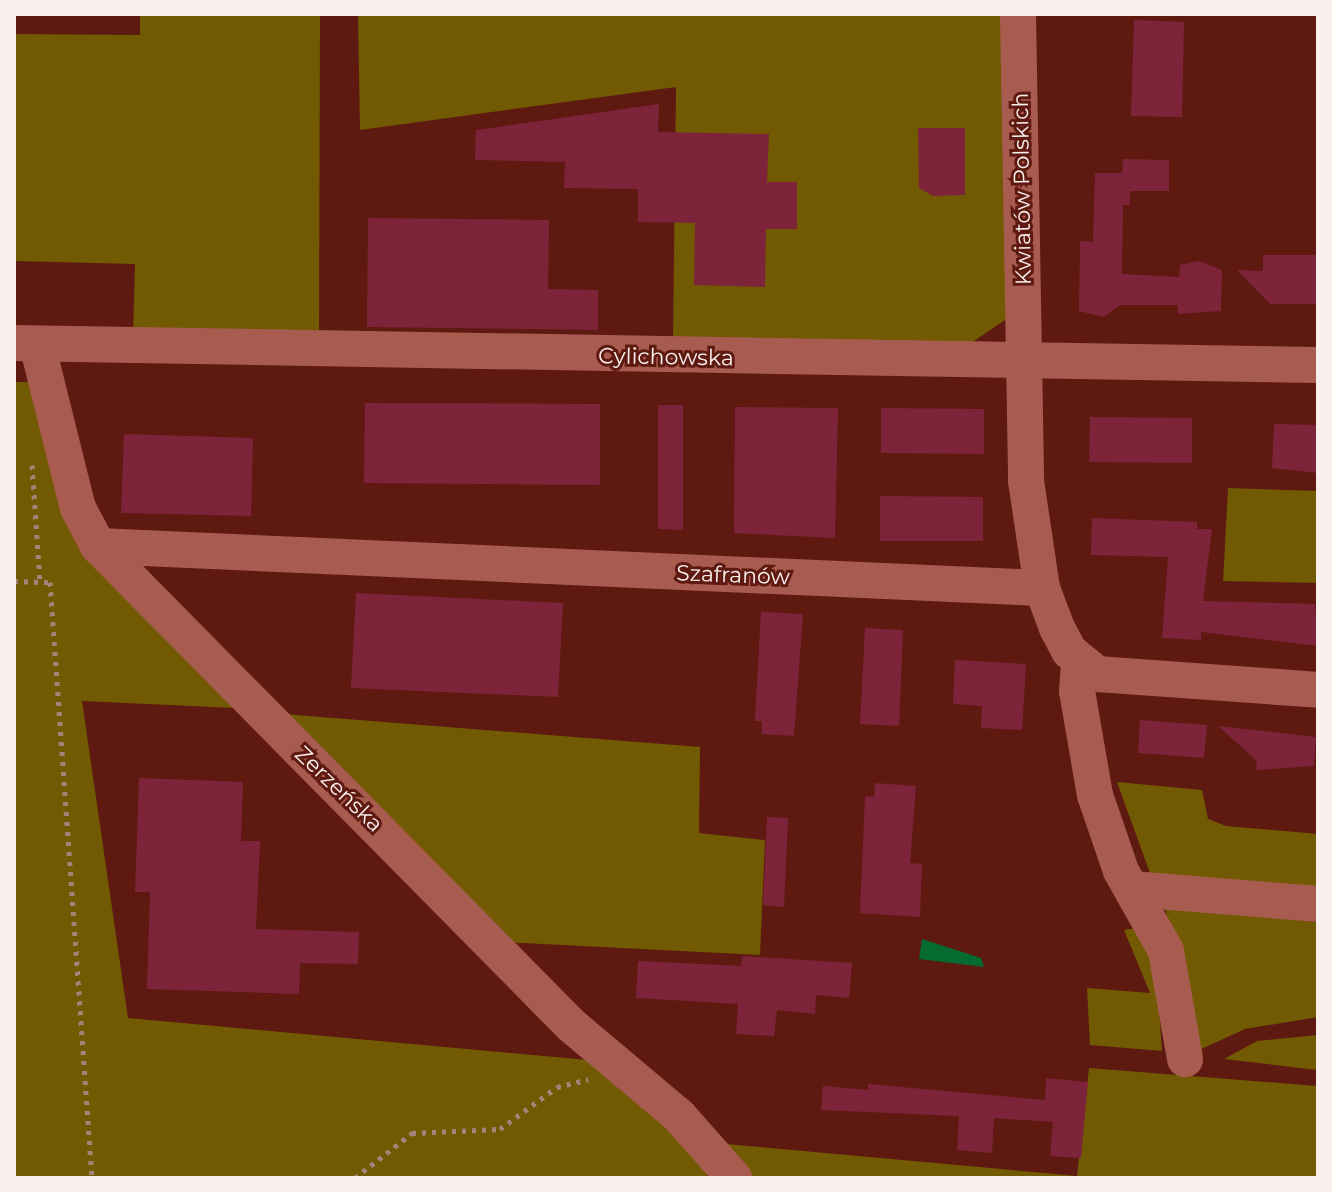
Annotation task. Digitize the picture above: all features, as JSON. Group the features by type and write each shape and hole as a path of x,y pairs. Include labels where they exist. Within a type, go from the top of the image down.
{"street":[{"name":"Kwiatów Polskich","path":"1018,14 1026,481 1042,588"},
{"name":"Cylichowska","path":"26,343 1026,365 1318,365"},
{"name":"Zerzeńska","path":"26,343 78,508 98,546 571,1025 624,1070 734,1178"},
{"name":"Szafranów","path":"98,546 1042,588"},
{"path":"1042,588 1079,663 1077,691 1095,795 1132,889 1166,951 1185,1059"},
{"path":"1079,663 1097,674 1318,690"},
{"path":"1132,889 1318,904"}],"path":[{"path":"31,459 40,581"},
{"path":"14,581 50,582 92,1178"},
{"path":"355,1178 412,1133 500,1129 557,1087 624,1070"}],"shaded area":[{"path":"140,14 320,14 319,336 133,337 135,264 14,261 14,34 140,35"},
{"path":"358,14 1006,14 1008,318 968,345 673,340 676,87 360,130"},
{"path":"14,382 35,382 63,484 235,708 82,701 128,1018 588,1060 689,1146 709,1178 14,1178"},
{"path":"1228,488 1318,491 1318,583 1223,581"},
{"path":"271,713 700,747 699,833 765,840 760,955 503,942"},
{"path":"1117,782 1202,790 1208,819 1226,826 1318,834 1318,887 1150,873"},
{"path":"1165,908 1318,922 1318,1017 1245,1029 1197,1051"},
{"path":"1142,927 1155,949 1162,1051 1090,1045 1087,988 1150,993 1124,930"},
{"path":"922,939 981,958 984,967 919,959"},
{"path":"1318,1035 1318,1070 1224,1059 1257,1041"},
{"path":"1089,1068 1318,1086 1318,1178 750,1178 727,1144 1077,1176"}],"building":[{"path":"1134,20 1184,22 1182,117 1131,116"},
{"path":"659,104 658,132 769,134 767,182 797,182 797,229 766,229 765,287 694,285 695,223 638,222 638,189 564,188 565,162 475,160 476,130"},
{"path":"918,128 965,128 965,195 933,196 919,188"},
{"path":"1123,159 1169,160 1169,191 1130,191 1130,205 1123,205 1122,274 1179,277 1180,265 1199,261 1222,270 1221,311 1178,314 1178,305 1121,305 1103,317 1079,311 1080,241 1093,242 1095,173 1122,173"},
{"path":"368,218 549,220 548,289 598,290 598,330 367,327"},
{"path":"1263,255 1318,255 1318,304 1270,304 1237,270 1263,271"},
{"path":"365,403 600,404 600,485 364,483"},
{"path":"658,405 683,405 683,530 658,529"},
{"path":"735,407 838,408 835,538 734,533"},
{"path":"881,408 984,409 984,454 881,453"},
{"path":"1090,417 1192,418 1192,463 1089,462"},
{"path":"1274,424 1318,425 1318,473 1272,468"},
{"path":"124,434 253,438 251,516 121,513"},
{"path":"880,496 983,497 983,541 880,541"},
{"path":"1092,518 1197,522 1197,529 1212,529 1203,601 1315,604 1318,646 1201,632 1201,640 1162,638 1168,557 1091,555"},
{"path":"356,593 563,603 558,697 351,688"},
{"path":"761,612 803,614 794,736 762,734 762,721 755,721"},
{"path":"865,628 903,630 899,726 860,724"},
{"path":"955,660 1026,664 1022,730 981,728 982,706 953,704"},
{"path":"1140,720 1207,725 1204,758 1138,753"},
{"path":"1218,726 1316,737 1314,766 1256,770 1257,761"},
{"path":"139,778 243,782 241,841 260,841 256,929 359,932 358,964 300,963 299,994 147,989 150,892 135,892"},
{"path":"875,783 916,786 910,863 922,864 920,917 860,913 865,796 874,797"},
{"path":"767,817 788,818 784,907 763,905"},
{"path":"742,956 852,963 849,998 816,995 815,1014 777,1010 774,1036 736,1034 738,1004 636,998 638,961 741,966"},
{"path":"1046,1078 1088,1082 1081,1158 1050,1156 1053,1122 994,1118 992,1153 957,1150 959,1116 821,1110 823,1086 868,1090 868,1084 1045,1100"}]}
